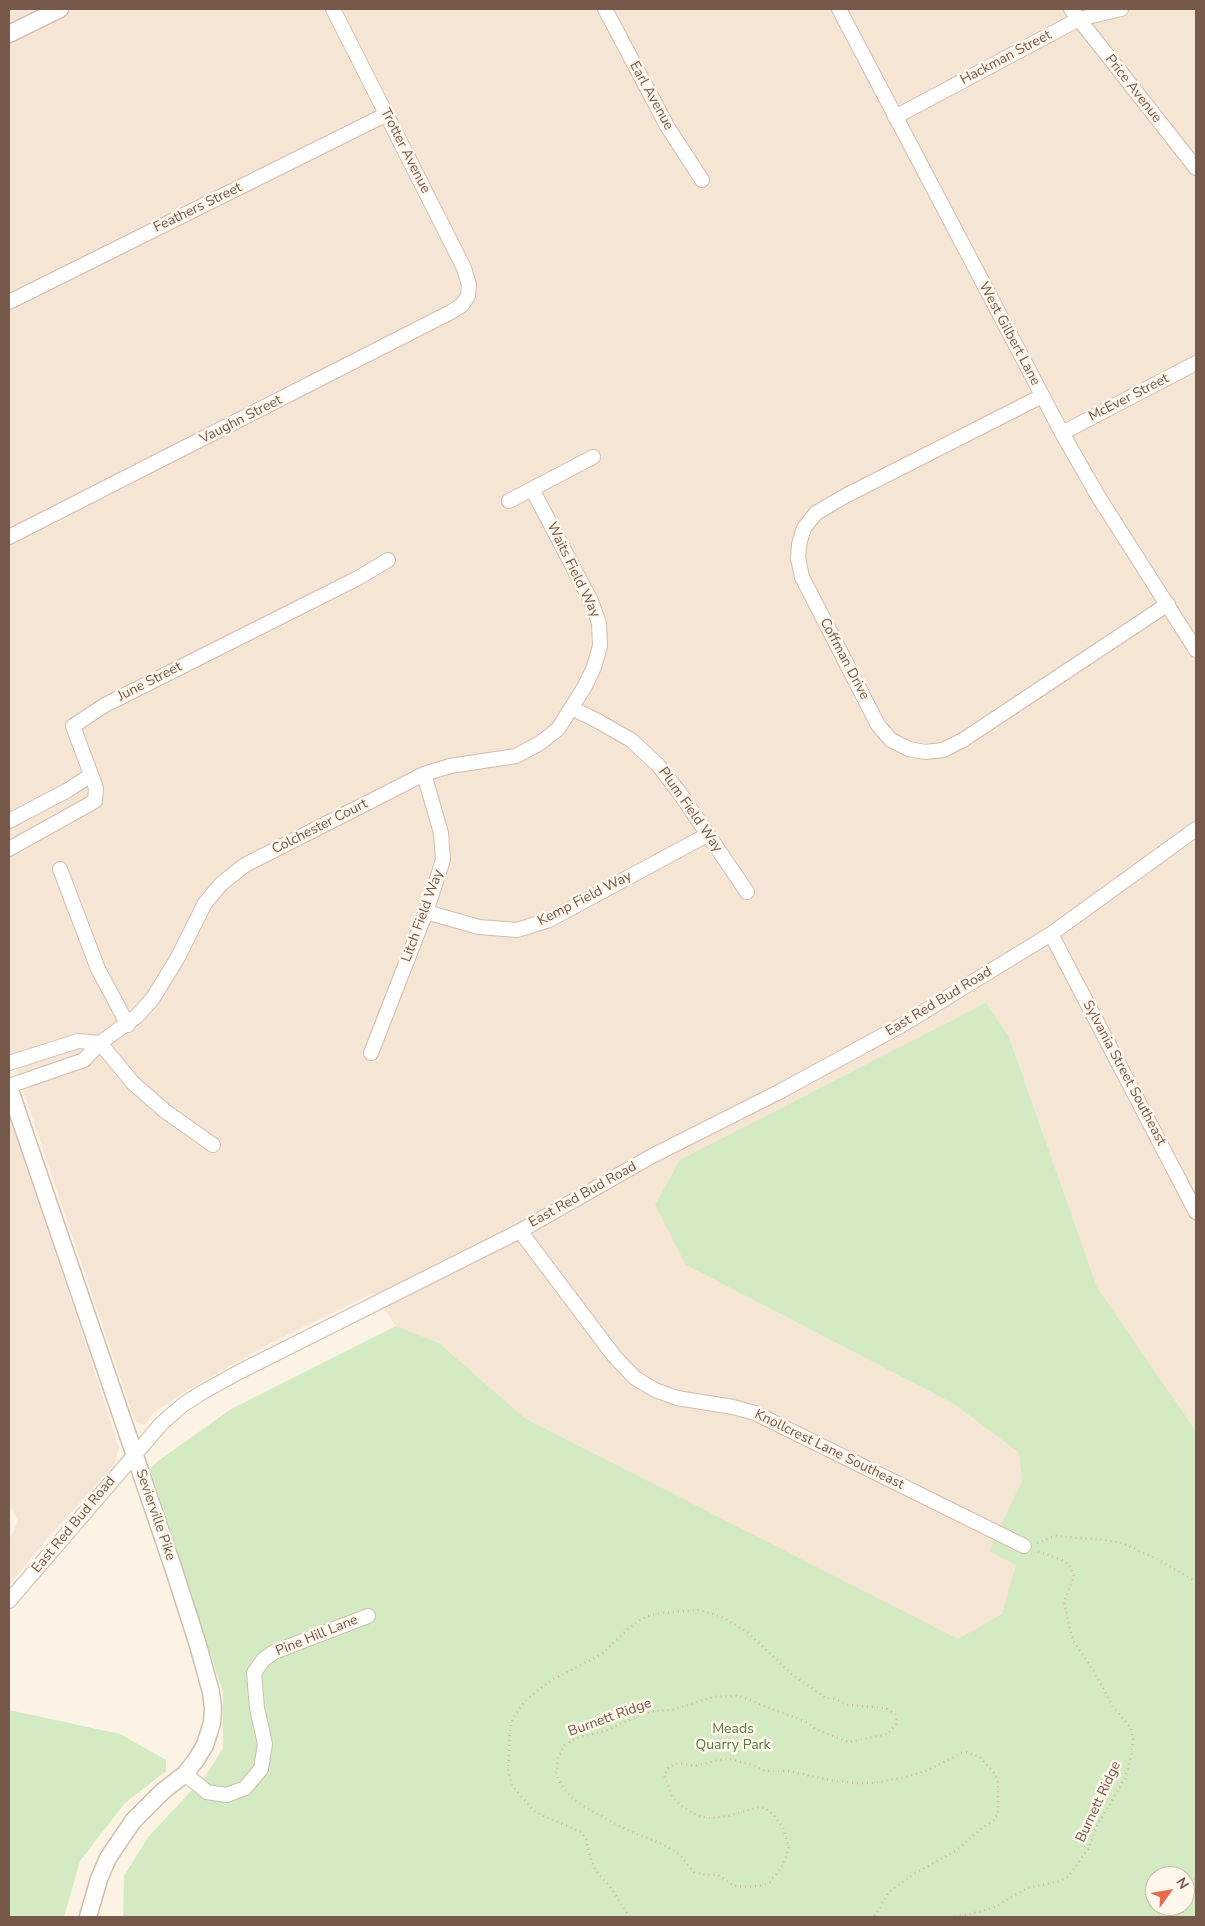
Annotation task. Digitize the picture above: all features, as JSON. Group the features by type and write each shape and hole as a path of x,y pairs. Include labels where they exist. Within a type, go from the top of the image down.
{"street":[{"path":"9,34 60,9"},
{"name":"Trotter Avenue","path":"333,9 464,268 469,285 468,296"},
{"name":"Earl Avenue","path":"605,9 667,126 702,180"},
{"name":"West Gilbert Lane","path":"839,9 1062,432 1098,496 1196,650"},
{"name":"Hackman Street","path":"895,117 1075,14 1121,9"},
{"name":"Price Avenue","path":"1075,14 1196,168"},
{"name":"Feathers Street","path":"9,302 386,114"},
{"name":"Vaughn Street","path":"9,537 450,312 462,305 468,296"},
{"name":"McEver Street","path":"1062,432 1196,363"},
{"name":"Coffman Drive","path":"1042,396 844,496 816,514 804,528 799,544 798,558 802,578 878,725 891,740 909,749 926,752 943,750 963,740 1168,604"},
{"path":"508,501 593,457"},
{"name":"Waits Field Way","path":"532,489 591,601 598,624 600,646 594,667 571,708"},
{"name":"June Street","path":"9,849 95,801 96,788 73,726 105,705 349,582 388,560"},
{"name":"Colchester Court","path":"9,1087 84,1060 100,1043 128,1025 153,998 177,959 205,903 221,884 245,865 424,774 450,766 516,756 540,743 558,729 571,708"},
{"name":"Plum Field Way","path":"571,708 631,740 658,765 679,792 747,892"},
{"name":"Litch Field Way","path":"371,1053 426,912 443,860 441,833 424,774"},
{"path":"9,821 68,790 91,775"},
{"name":"East Red Bud Road","path":"9,1601 133,1455 162,1423 184,1404 239,1372 520,1231 652,1156 779,1092 902,1025 1051,934 1196,829"},
{"name":"Kemp Field Way","path":"426,912 479,927 517,930 549,920 707,834"},
{"path":"60,869 98,969 128,1025"},
{"name":"Sylvania Street Southeast","path":"1051,934 1196,1212"},
{"path":"9,1063 78,1041 100,1043 133,1083 165,1111 213,1145"},
{"name":"Sevierville Pike","path":"9,1087 180,1589 211,1692 213,1708 212,1723 205,1745 196,1760 185,1774 133,1821 122,1836 98,1879 88,1917"},
{"name":"Knollcrest Lane Southeast","path":"520,1231 614,1356 635,1378 655,1390 677,1398 733,1407 755,1413 1024,1546"},
{"name":"Pine Hill Lane","path":"185,1774 207,1792 226,1795 245,1788 261,1769 265,1744 257,1708 254,1673 263,1660 274,1652 368,1616"}],"path":[{"path":"1024,1546 1045,1541 1055,1536 1122,1543 1161,1561 1196,1582"},
{"name":"Burnett Ridge","path":"955,1917 995,1907 1028,1888 1057,1882 1068,1877 1088,1850 1098,1826 1125,1778 1131,1757 1133,1738 1130,1728 1113,1707 1074,1640 1069,1625 1064,1601 1074,1577 1072,1569 1062,1560 1024,1546"},
{"name":"Burnett Ridge","path":"630,1917 612,1889 596,1871 586,1839 581,1832 535,1812 515,1789 508,1771 510,1728 513,1718 524,1702 537,1691 552,1680 602,1654 638,1621 661,1613 699,1610 726,1619 747,1632 793,1675 826,1698 848,1704 886,1708 896,1715 896,1724 888,1734 849,1742 819,1731 806,1722 739,1696 713,1696 672,1710 656,1710 604,1731 576,1738 565,1745 558,1757 556,1774 560,1783 571,1797 586,1808 627,1830 650,1838 673,1850 679,1854 694,1872 718,1875 734,1886 747,1887 764,1885 770,1882 784,1863 789,1847 783,1828 773,1814 765,1808 759,1807 728,1816 711,1818 701,1817 691,1812 680,1805 673,1797 664,1775 669,1767 678,1763 694,1766 730,1759 765,1771 789,1771 829,1780 874,1783 926,1771 960,1753 966,1752 980,1757 994,1773 998,1783 998,1813 993,1821 957,1850 917,1872 899,1887 889,1892 874,1917"},
{"path":"1181,1917 1196,1876"}],"shaded area":[{"path":"9,9 1196,9 1196,1431 1097,1287 1009,1037 686,1265 954,1404 1020,1454 1025,1514 1019,1554 1010,1591 1002,1614 959,1640 526,1419 439,1343 396,1326 373,1293 267,1345 186,1391 155,1412 144,1425 135,1421 9,1049"},
{"path":"9,1117 119,1448 115,1464 50,1535 9,1585 9,1540 18,1521 9,1504"}],"green space":[{"name":"Meads Quarry Park","path":"986,1003 1009,1037 1097,1287 1196,1431 1196,1917 123,1917 124,1876 148,1837 207,1774 223,1748 223,1692 150,1469 158,1461 231,1409 396,1326 439,1343 526,1419 958,1639 1002,1614 1016,1565 989,1551 1022,1481 1019,1453 954,1404 686,1265 655,1205 680,1160"},
{"path":"9,1710 120,1734 166,1760 166,1771 125,1803 80,1861 64,1917 9,1917"}]}
